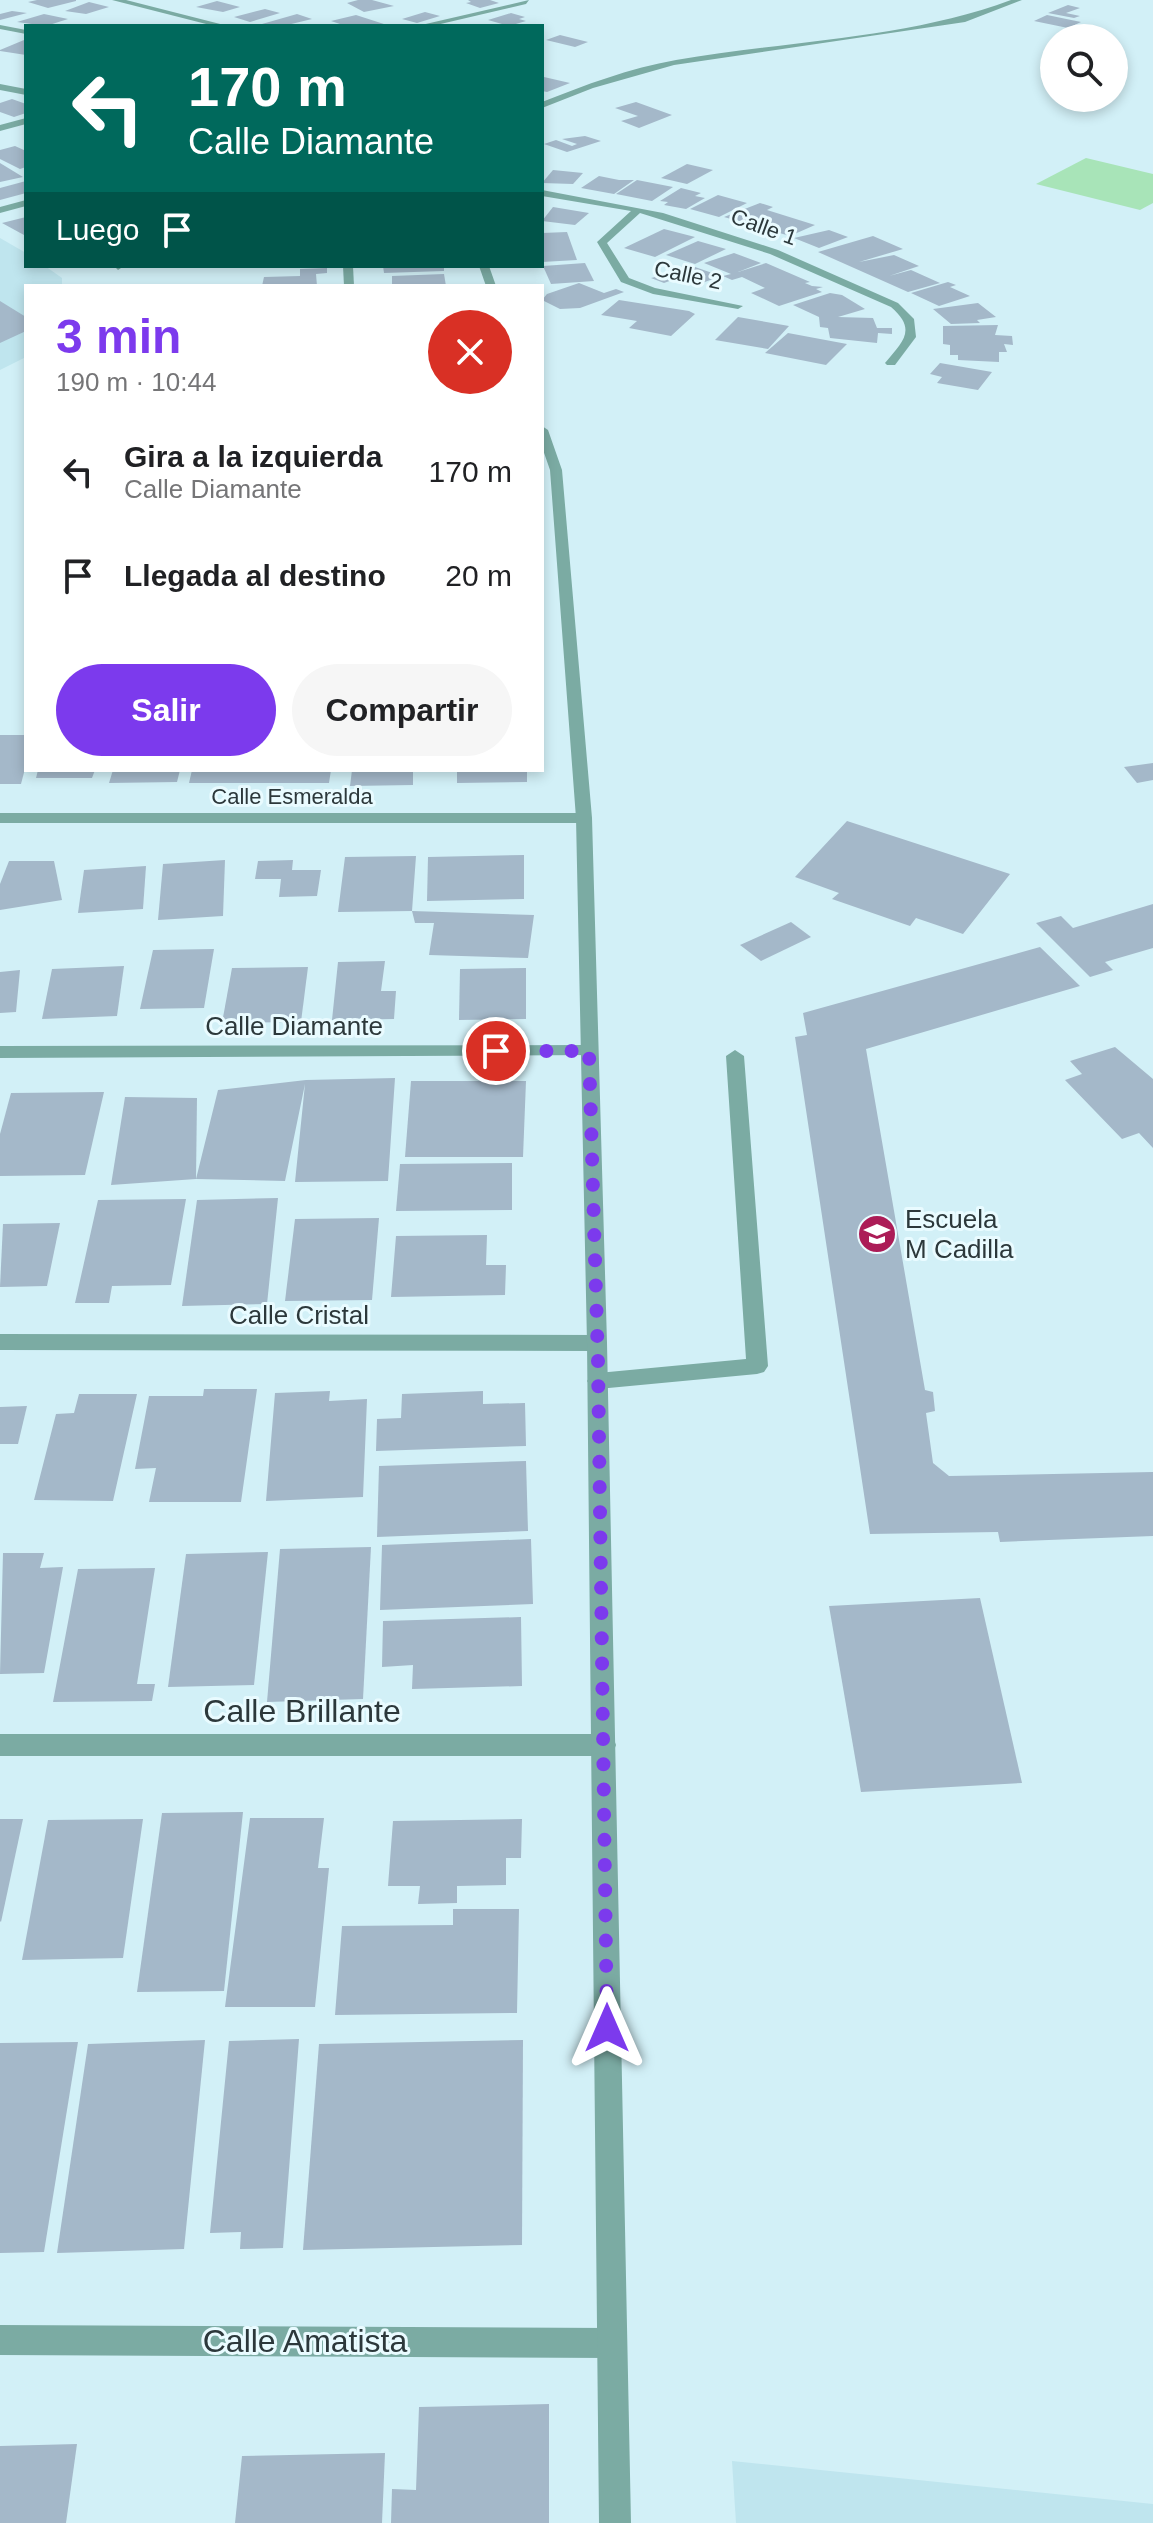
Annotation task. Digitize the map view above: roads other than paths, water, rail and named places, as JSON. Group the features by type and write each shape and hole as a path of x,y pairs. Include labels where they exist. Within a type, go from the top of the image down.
{"street":[{"path":"116,0 216,24"},
{"path":"544,104 590,86 673,63 965,20 1018,0"},
{"path":"431,24 526,2"},
{"path":"152,8 166,4"},
{"path":"445,21 465,24"},
{"path":"0,27 24,32"},
{"path":"0,87 24,92"},
{"path":"0,128 24,122"},
{"name":"Calle 1","path":"544,193 703,226 775,250 892,305 908,317 912,330 907,343 891,363"},
{"path":"0,210 24,204"},
{"name":"Calle 2","path":"637,211 602,242 625,280 653,291 738,306"},
{"path":"544,436 556,470 584,818 598,1381 615,2523"},
{"name":"Calle Esmeralda","path":"0,818 584,818"},
{"name":"Calle Diamante","path":"0,1052 589,1051"},
{"path":"598,1381 757,1366 735,1056"},
{"name":"Calle Cristal","path":"0,1342 597,1343"},
{"name":"Calle Brillante","path":"0,1745 604,1745"},
{"name":"Calle Amatista","path":"0,2340 610,2343"}],"place":[{"name":"Escuela M Cadilla","path":"877,1234"}]}
